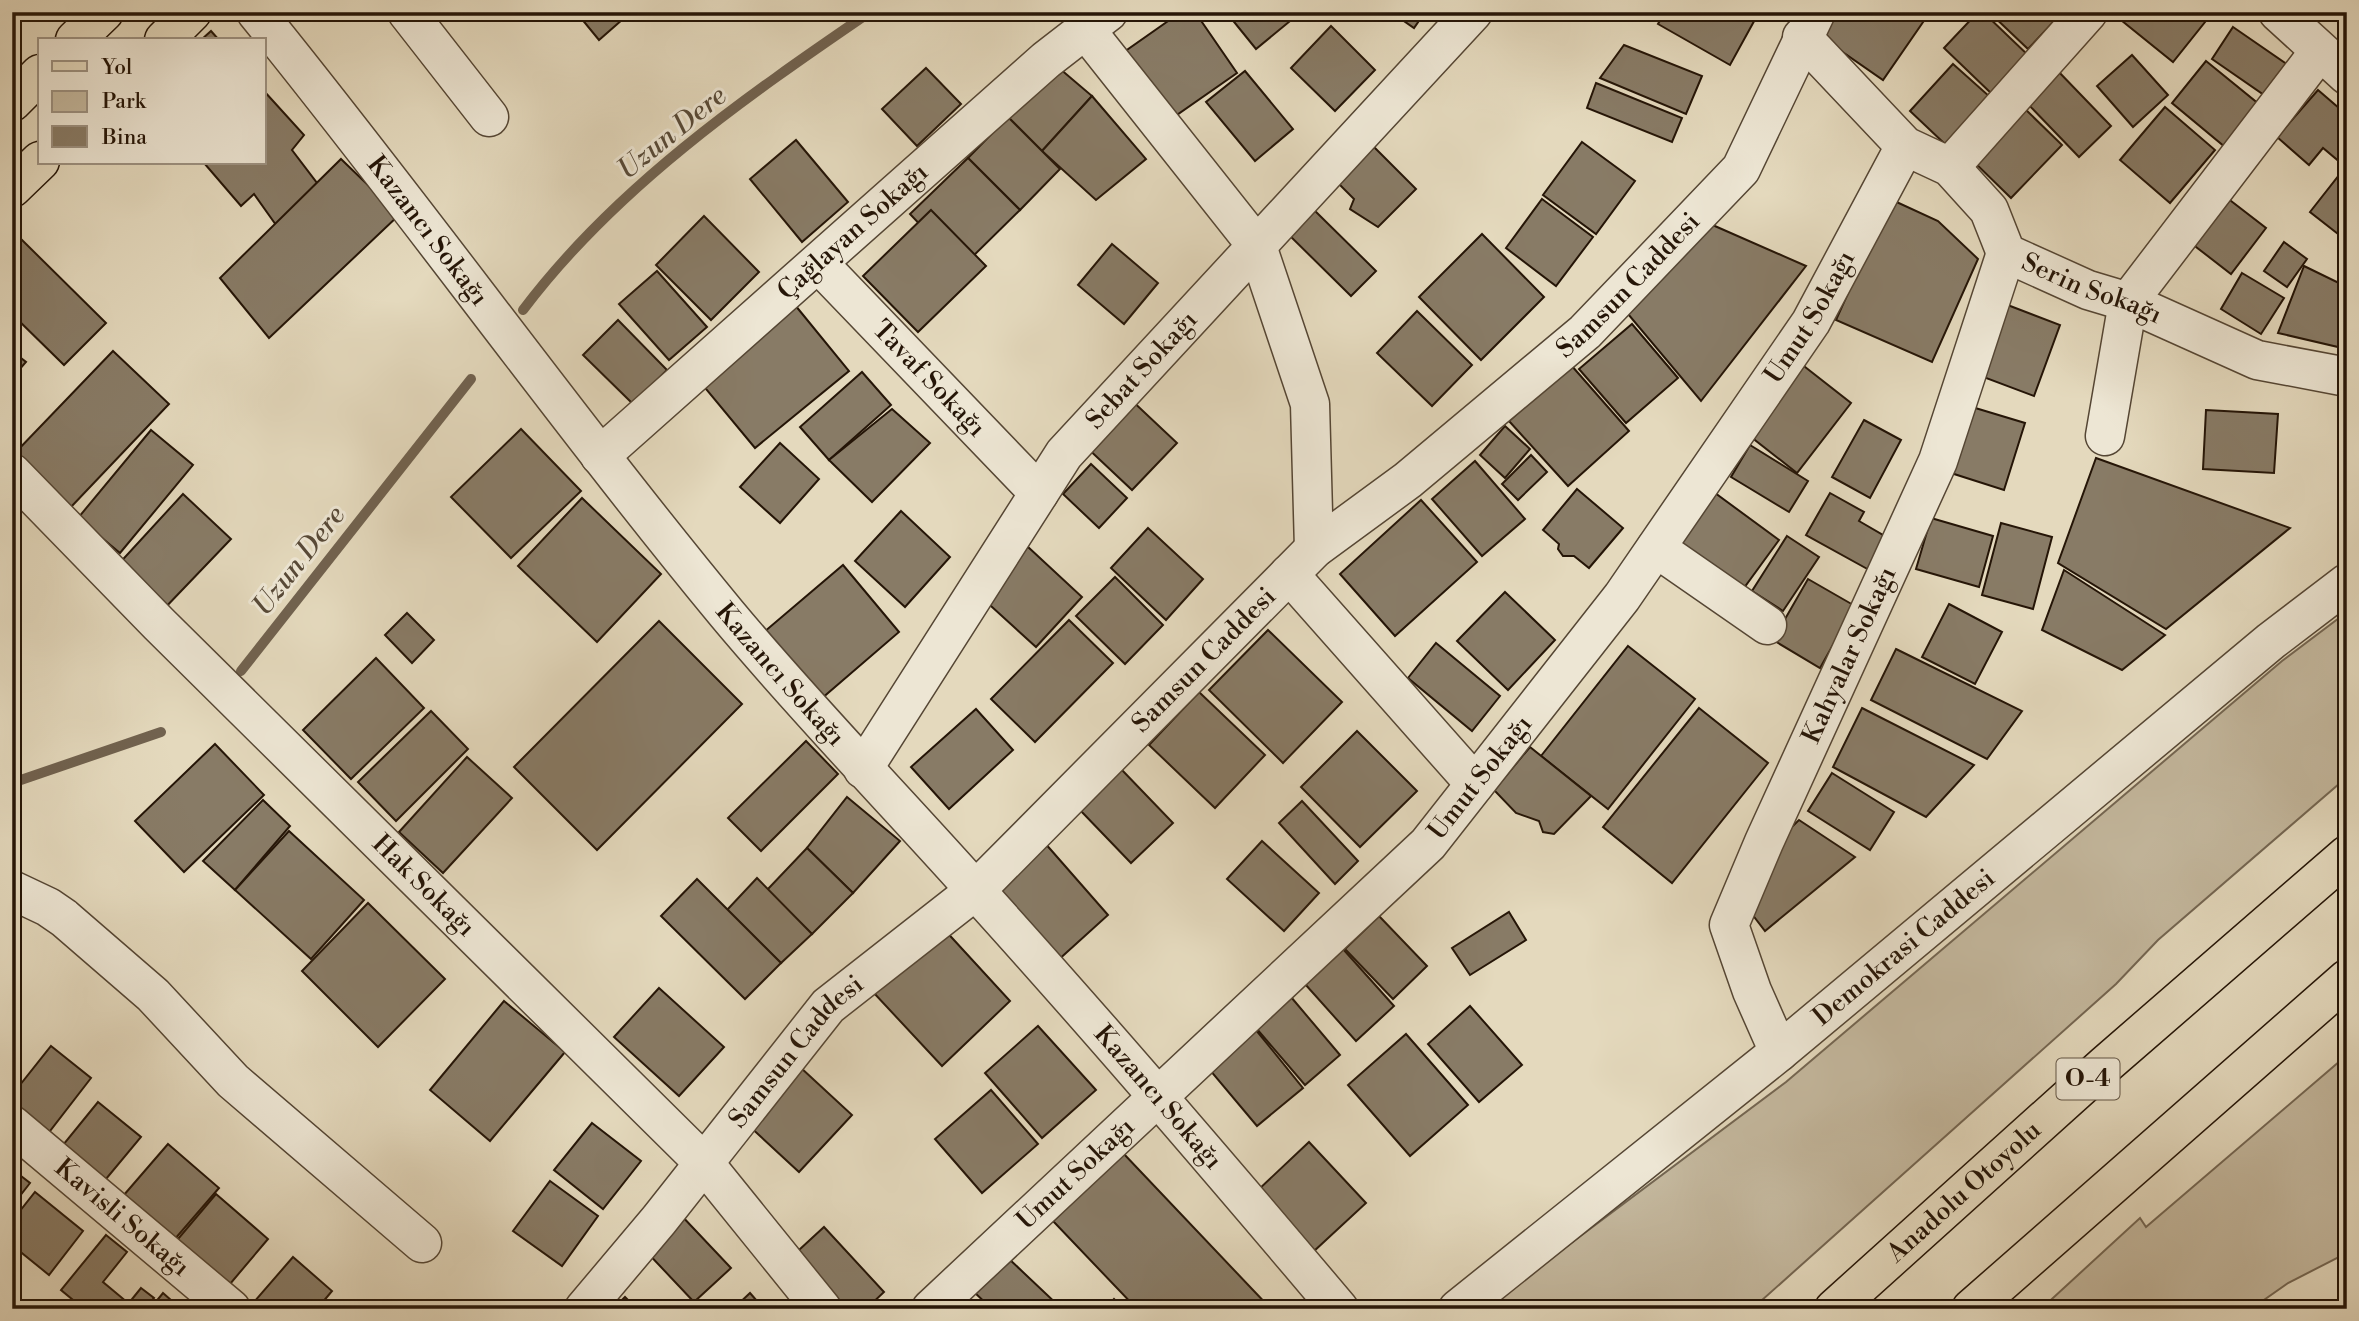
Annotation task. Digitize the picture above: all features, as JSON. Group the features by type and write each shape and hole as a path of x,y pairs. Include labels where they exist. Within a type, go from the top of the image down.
{"main road":[{"path":"77,38 104,12"},
{"path":"166,38 192,12"},
{"path":"12,102 38,76"},
{"path":"12,188 38,163"},
{"name":"Anadolu Otoyolu","path":"1834,1309 2095,1074 2347,855"},
{"path":"1971,1309 2347,979"}],"street":[{"name":"Kazancı Sokağı","path":"256,12 372,155 600,456 728,616 1157,1093 1339,1309"},
{"path":"407,12 489,117"},
{"name":"Sebat Sokağı","path":"863,769 1064,454 1473,12"},
{"path":"1950,167 2088,12"},
{"path":"2105,436 2128,302 2333,64 2278,12"},
{"name":"Çağlayan Sokağı","path":"600,456 1046,60 1096,21"},
{"path":"1096,21 1257,246 1310,404 1302,562 1475,784"},
{"name":"Serin Sokağı","path":"1809,25 1905,146 1950,167 1989,210 2006,253 2088,290 2128,302 2257,360 2347,377"},
{"name":"Samsun Caddesi","path":"584,1309 828,1006 976,890 1302,562 1408,480 1585,332 1741,169 1809,25"},
{"name":"Umut Sokağı","path":"931,1309 1157,1093 1428,844 1622,597 1811,322 1905,146"},
{"name":"Kahyalar Sokağı","path":"1779,1052 1752,991 1729,925 1764,842 1938,461 2006,253"},
{"name":"Tavaf Sokağı","path":"818,264 1039,493"},
{"name":"Hak Sokağı","path":"12,473 159,625 704,1163 822,1309"},
{"path":"1656,548 1767,625"},
{"name":"Demokrasi Caddesi","path":"1458,1309 1779,1052 2271,641 2347,583"},
{"path":"12,890 64,918 153,995 233,1081 422,1243"},
{"name":"Kavisli Sokağı","path":"12,1125 231,1309"}],"green space":[{"path":"2347,612 2347,777 2158,940 2116,984 1752,1309 1483,1309 1786,1082 2282,661"},
{"path":"2347,1055 2347,1253 2288,1283 2251,1309 2041,1309 2140,1218 2146,1227"}],"building":[{"path":"576,12 631,12 599,40"},
{"path":"1181,12 1195,12 1237,73 1171,119 1124,52"},
{"path":"1226,12 1301,12 1256,49"},
{"path":"1391,12 1425,12 1414,28"},
{"path":"1665,12 1758,14 1730,65 1658,24"},
{"path":"1838,12 1930,12 1883,80 1821,37"},
{"path":"1978,12 1983,12 2030,57 1994,96 1944,48"},
{"path":"1989,12 2063,12 2028,49"},
{"path":"2111,12 2213,12 2173,62"},
{"path":"1331,26 1375,70 1335,111 1291,68"},
{"path":"2233,27 2288,65 2267,97 2212,59"},
{"path":"211,31 217,38 203,38"},
{"path":"1624,45 1702,76 1686,114 1600,78"},
{"path":"2132,55 2168,95 2133,127 2097,86"},
{"path":"2206,61 2260,105 2225,147 2172,103"},
{"path":"1953,64 1990,97 1946,145 1910,111"},
{"path":"926,68 961,104 917,146 882,109"},
{"path":"1059,68 1092,96 1042,151 1008,117"},
{"path":"2056,69 2111,126 2079,157 2024,100"},
{"path":"1245,71 1293,129 1255,161 1206,102"},
{"path":"1596,83 1682,118 1672,142 1587,108"},
{"path":"2318,90 2347,115 2347,156 2341,163 2323,148 2309,165 2277,137"},
{"path":"266,93 304,135 292,150 317,183 276,225 254,194 241,206 205,164 266,164"},
{"path":"1092,96 1146,159 1096,200 1042,151"},
{"path":"2022,106 2062,145 2011,198 1971,159"},
{"path":"2165,107 2215,150 2170,203 2120,160"},
{"path":"1008,117 1060,169 1020,210 968,158"},
{"path":"796,140 848,202 802,242 750,179"},
{"path":"1582,142 1635,181 1596,234 1543,195"},
{"path":"1370,143 1416,189 1378,227 1350,209 1354,199 1334,179"},
{"path":"968,158 1020,210 961,268 910,214"},
{"path":"341,159 399,215 269,338 220,278"},
{"path":"2347,165 2347,241 2310,212"},
{"path":"2222,194 2266,228 2231,274 2187,240"},
{"path":"1542,199 1593,237 1556,286 1506,248"},
{"path":"1890,199 1938,221 1978,259 1932,362 1836,320"},
{"path":"1309,205 1376,271 1351,296 1284,230"},
{"path":"931,210 986,266 918,332 863,276"},
{"path":"704,216 759,272 711,320 656,265"},
{"path":"1708,223 1806,266 1701,401 1628,314"},
{"path":"1482,234 1544,297 1481,360 1419,297"},
{"path":"21,239 106,323 64,365 12,314 12,248"},
{"path":"2284,242 2307,259 2287,287 2264,271"},
{"path":"1112,244 1158,283 1124,324 1078,285"},
{"path":"2304,266 2341,284 2347,302 2347,321 2338,347 2278,333"},
{"path":"657,271 707,327 669,360 619,304"},
{"path":"2242,273 2284,298 2261,334 2221,309"},
{"path":"2005,304 2060,325 2034,396 1978,375"},
{"path":"795,305 849,371 755,448 701,383"},
{"path":"1417,311 1472,365 1432,406 1377,353"},
{"path":"618,320 667,370 633,404 583,355"},
{"path":"1632,324 1678,378 1626,423 1579,369"},
{"path":"12,351 26,362 12,378"},
{"path":"113,351 169,404 70,508 14,454"},
{"path":"1800,363 1851,403 1797,473 1746,433"},
{"path":"1571,365 1629,431 1568,486 1509,421"},
{"path":"862,372 891,405 829,460 800,427"},
{"path":"1127,396 1177,443 1132,490 1082,443"},
{"path":"1972,407 2025,423 2004,490 1951,473"},
{"path":"892,409 930,443 872,502 829,460"},
{"path":"2206,410 2278,414 2274,473 2203,469"},
{"path":"1864,420 1901,440 1870,498 1832,477"},
{"path":"1505,426 1530,449 1505,478 1480,455"},
{"path":"521,429 581,491 511,558 451,497"},
{"path":"151,430 193,465 120,553 78,518"},
{"path":"780,443 819,479 780,523 740,487"},
{"path":"1750,445 1808,481 1789,512 1731,477"},
{"path":"1531,455 1547,472 1518,500 1502,484"},
{"path":"2096,458 2290,528 2166,629 2058,563"},
{"path":"1475,461 1525,519 1482,556 1432,499"},
{"path":"1091,464 1127,498 1099,528 1063,494"},
{"path":"1577,489 1623,528 1589,568 1574,556 1563,556 1558,549 1559,544 1543,530"},
{"path":"1711,490 1779,540 1741,592 1673,542"},
{"path":"1830,493 1864,512 1859,521 1888,538 1871,571 1806,535"},
{"path":"183,494 231,539 161,612 115,568"},
{"path":"582,498 661,574 597,642 518,566"},
{"path":"1421,500 1477,562 1395,636 1340,574"},
{"path":"901,511 950,557 905,607 855,561"},
{"path":"1931,518 1993,536 1979,587 1916,569"},
{"path":"2001,523 2052,537 2033,609 1982,595"},
{"path":"1148,528 1203,579 1166,620 1111,568"},
{"path":"1787,536 1819,557 1783,611 1752,591"},
{"path":"1027,546 1082,597 1036,647 981,597"},
{"path":"843,565 899,632 821,699 764,632"},
{"path":"2064,570 2165,635 2122,670 2042,630"},
{"path":"1115,577 1163,625 1125,664 1076,616"},
{"path":"1808,579 1855,606 1820,668 1773,640"},
{"path":"1505,592 1555,640 1508,690 1457,641"},
{"path":"1949,604 2002,632 1975,684 1922,657"},
{"path":"407,613 434,640 412,663 385,635"},
{"path":"1069,620 1113,663 1035,742 991,699"},
{"path":"659,621 742,704 597,850 514,767"},
{"path":"1268,630 1342,702 1283,763 1209,690"},
{"path":"1436,643 1500,696 1472,731 1408,678"},
{"path":"1628,646 1695,699 1608,809 1541,756"},
{"path":"1896,649 2022,711 1987,759 1871,700"},
{"path":"376,658 424,708 351,779 303,730"},
{"path":"1199,692 1265,755 1215,808 1149,745"},
{"path":"1699,708 1768,763 1672,883 1603,827"},
{"path":"1862,708 1974,765 1926,817 1833,767"},
{"path":"976,709 1013,750 949,809 911,767"},
{"path":"431,711 468,749 396,821 358,782"},
{"path":"1357,731 1417,791 1360,847 1301,787"},
{"path":"806,741 838,774 761,851 728,818"},
{"path":"215,744 264,795 184,872 135,821"},
{"path":"1530,747 1591,796 1554,834 1543,832 1539,821 1516,813 1494,790"},
{"path":"467,757 512,798 443,873 399,832"},
{"path":"1121,769 1173,823 1131,863 1079,809"},
{"path":"1832,773 1894,812 1870,850 1808,811"},
{"path":"847,797 900,841 853,893 807,848"},
{"path":"263,800 290,826 235,890 203,861"},
{"path":"1302,801 1358,861 1335,884 1279,823"},
{"path":"1799,820 1855,857 1765,931 1742,901 1771,847"},
{"path":"289,831 364,900 311,959 235,890"},
{"path":"1262,841 1319,893 1284,931 1227,879"},
{"path":"1044,842 1108,915 1056,962 991,889"},
{"path":"807,848 853,893 812,934 767,890"},
{"path":"757,878 812,934 781,963 727,910"},
{"path":"697,879 781,963 745,999 661,916"},
{"path":"368,903 445,979 378,1047 302,971"},
{"path":"1509,912 1526,940 1470,975 1452,948"},
{"path":"1379,916 1427,966 1393,999 1345,949"},
{"path":"942,927 1010,1001 942,1066 873,992"},
{"path":"1343,949 1394,1006 1356,1041 1305,984"},
{"path":"659,988 724,1047 679,1096 614,1037"},
{"path":"1291,997 1340,1055 1305,1085 1256,1028"},
{"path":"504,1001 565,1052 490,1141 430,1090"},
{"path":"1470,1006 1522,1065 1479,1102 1428,1044"},
{"path":"1038,1026 1096,1090 1042,1138 985,1073"},
{"path":"1256,1030 1303,1088 1257,1126 1209,1069"},
{"path":"1406,1034 1468,1105 1410,1156 1348,1085"},
{"path":"51,1046 91,1078 43,1140 12,1116 12,1095"},
{"path":"800,1067 852,1115 799,1172 747,1124"},
{"path":"991,1090 1038,1144 982,1193 935,1139"},
{"path":"98,1102 141,1137 96,1191 54,1156"},
{"path":"592,1123 641,1161 603,1209 554,1170"},
{"path":"1309,1142 1366,1203 1313,1252 1257,1191"},
{"path":"168,1144 219,1188 168,1247 117,1203"},
{"path":"1123,1153 1271,1309 1137,1309 1053,1221"},
{"path":"12,1169 30,1183 12,1206"},
{"path":"550,1181 598,1216 562,1266 513,1231"},
{"path":"35,1192 83,1231 49,1275 12,1245 12,1221"},
{"path":"216,1194 268,1239 219,1297 167,1252"},
{"path":"679,1213 731,1268 694,1302 643,1248"},
{"path":"824,1227 884,1292 866,1309 831,1309 787,1261"},
{"path":"106,1235 127,1252 103,1282 127,1302 121,1309 84,1309 61,1290"},
{"path":"293,1257 332,1291 317,1309 248,1309"},
{"path":"1007,1257 1061,1308 992,1309 974,1292"},
{"path":"141,1288 154,1298 145,1309 124,1309"},
{"path":"163,1293 181,1309 150,1309"},
{"path":"750,1293 764,1309 733,1309"},
{"path":"625,1297 637,1309 613,1309"},
{"path":"1114,1299 1124,1309 1105,1309"}],"waterway":[{"name":"Uzun Dere","path":"523,310 598,224 640,185 729,112 870,12"},
{"name":"Uzun Dere","path":"241,671 471,379"},
{"name":"Uzun Dere","path":"12,783 161,732"}]}
